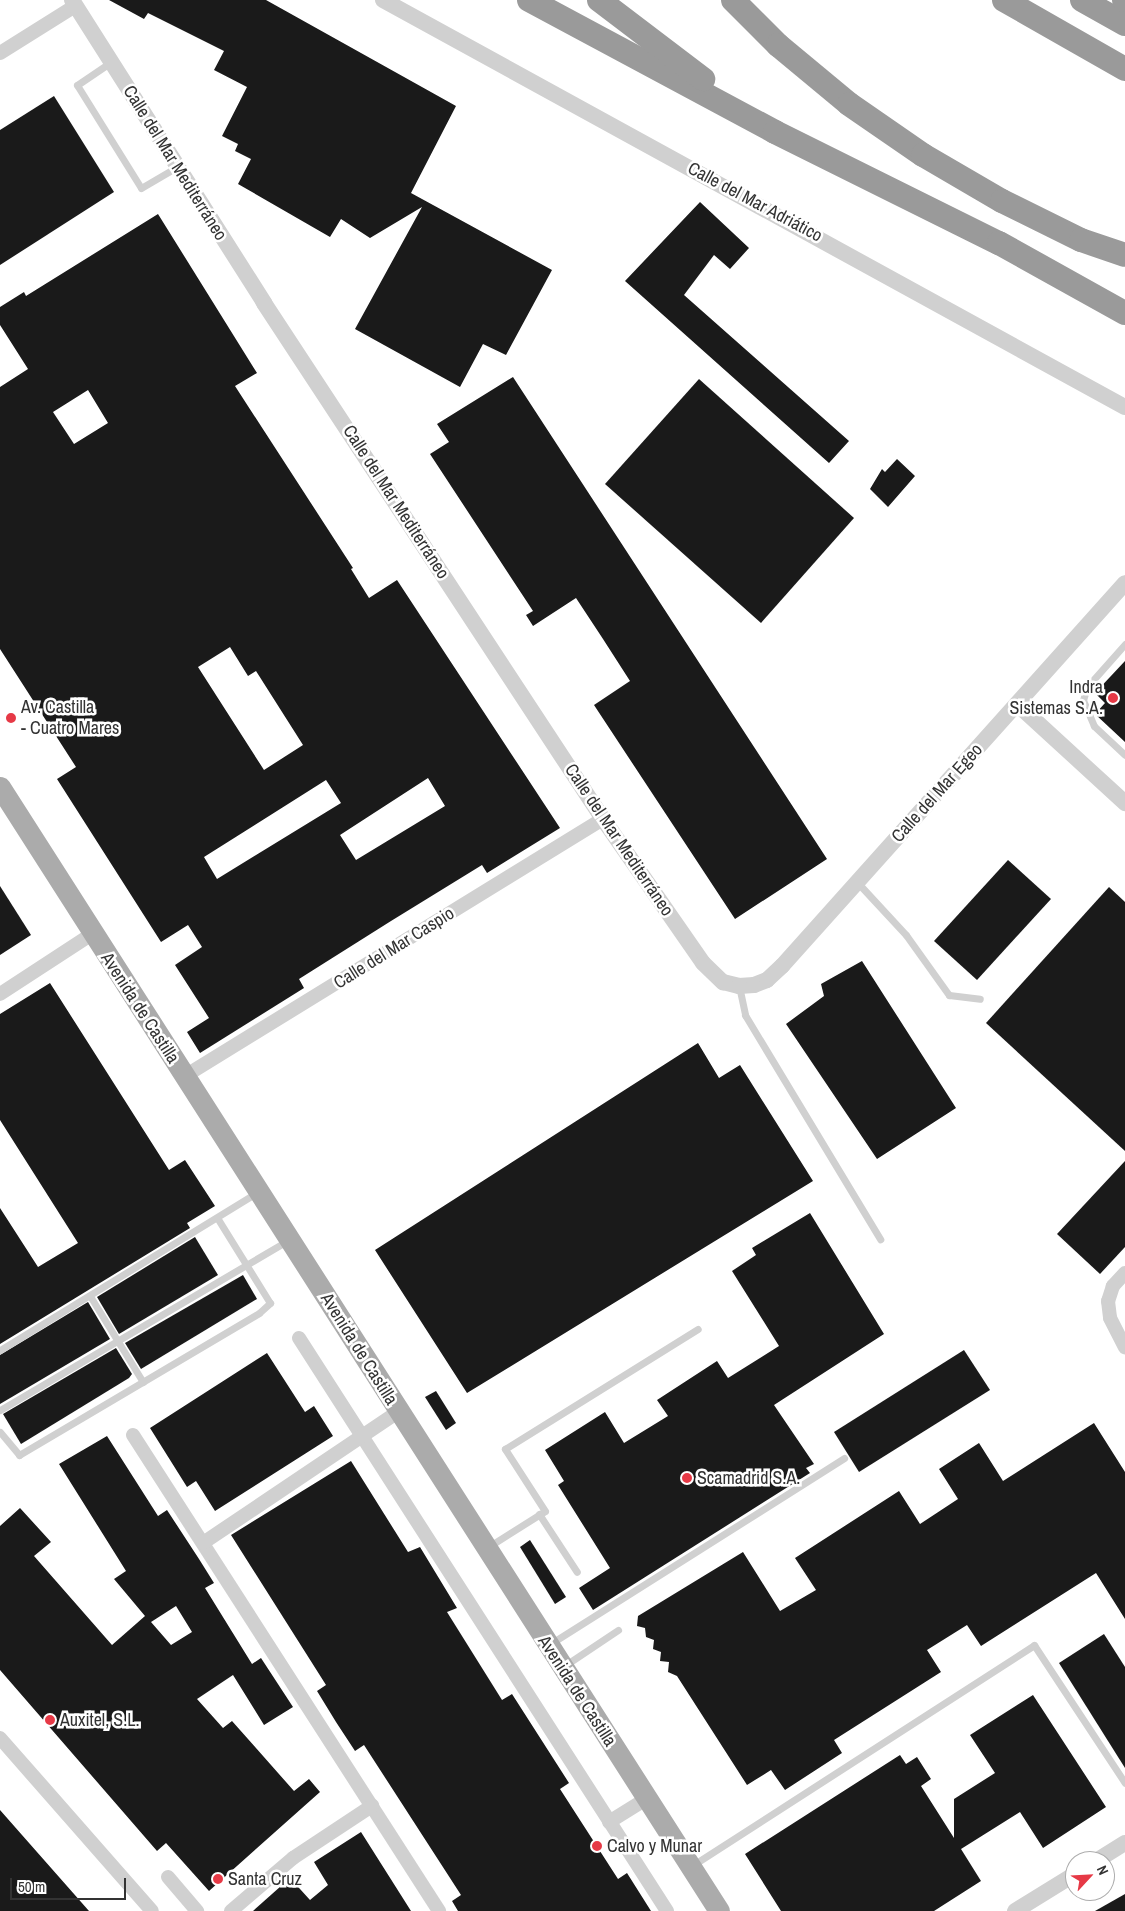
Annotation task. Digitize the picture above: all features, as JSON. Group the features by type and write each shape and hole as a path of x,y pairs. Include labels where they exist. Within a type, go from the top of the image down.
{"highway":[{"path":"529,0 775,132 999,243 1125,313"},
{"path":"599,0 775,132"},
{"path":"733,0 778,45 849,104 923,155 1002,201 1081,240 1125,255"},
{"path":"1004,0 1125,69"},
{"path":"1082,0 1125,24"}],"main road":[{"name":"Avenida de Castilla","path":"0,787 92,934 185,1076 547,1645 719,1911"}],"street":[{"name":"Calle del Mar Adriático","path":"383,0 834,245 1125,407"},
{"path":"0,52 74,3"},
{"name":"Calle del Mar Mediterráneo","path":"74,3 178,167 604,819 703,963 723,982 739,986"},
{"name":"Calle del Mar Egeo","path":"739,986 767,980 1125,583"},
{"path":"1016,704 1125,803"},
{"name":"Calle del Mar Caspio","path":"185,1076 604,819"},
{"path":"0,994 92,934"},
{"path":"1125,1273 1113,1286 1108,1301 1110,1318 1125,1347"},
{"path":"299,1338 667,1911"},
{"path":"203,1543 361,1435 398,1412"},
{"path":"133,1435 439,1911"},
{"path":"0,1738 152,1911"},
{"path":"609,1822 646,1799"},
{"path":"231,1911 293,1858 372,1806"},
{"path":"1112,1851 1125,1843"},
{"path":"168,1876 197,1911"},
{"path":"1014,1911 1065,1880"}],"lane":[{"path":"111,62 77,85 141,188 178,167"},
{"path":"1125,644 1087,687 1082,700 1094,726 1125,755"},
{"path":"857,882 906,935 948,995 980,999"},
{"path":"739,986 745,1015 880,1239"},
{"path":"0,1350 218,1219 258,1192"},
{"path":"0,1432 19,1455 259,1313 270,1302 218,1219"},
{"path":"0,1410 289,1240"},
{"path":"90,1296 143,1382"},
{"path":"485,1548 545,1511 505,1449 698,1329"},
{"path":"547,1645 844,1458"},
{"path":"539,1514 577,1572"},
{"path":"562,1668 618,1630"},
{"path":"691,1867 1034,1645 1125,1783"}],"building":[{"path":"109,0 266,0 456,106 411,193 552,270 506,355 483,344 460,387 355,329 422,207 370,238 341,219 330,237 238,184 251,159 235,151 238,144 222,136 247,87 214,70 224,51 148,13 144,19"},
{"path":"54,96 114,192 0,265 0,130"},
{"path":"700,202 749,248 730,269 714,255 684,295 849,441 829,463 625,281"},
{"path":"158,214 257,373 235,386 353,568 351,569 369,598 397,580 560,828 487,873 482,865 391,921 299,979 304,988 200,1053 187,1032 209,1018 175,965 202,947 188,925 161,942 57,779 76,767 0,649 0,387 28,369 0,325 0,307 24,292 26,296","holes":["88,390 108,423 74,444 53,412","230,647 248,676 256,671 303,745 264,770 198,667","428,778 445,806 356,860 340,835","326,780 341,803 217,879 204,857"]},
{"path":"513,377 827,859 735,919 594,705 630,681 603,639 576,598 533,626 526,615 533,611 430,454 449,442 437,424"},
{"path":"699,379 854,518 761,623 605,484"},
{"path":"897,459 915,476 888,507 870,489 882,469 885,472"},
{"name":"Indra Sistemas S.A.","path":"1125,661 1125,742 1095,714 1105,703 1095,693"},
{"path":"1008,860 1051,899 977,980 934,941"},
{"path":"0,886 31,935 0,955"},
{"path":"1109,887 1125,902 1125,1151 986,1023"},
{"path":"862,961 956,1108 877,1159 786,1024 824,996 821,984"},
{"path":"50,983 169,1170 185,1160 215,1206 187,1223 190,1228 0,1344 0,1208 38,1267 78,1243 0,1120 0,1014"},
{"path":"698,1043 719,1078 740,1065 813,1181 467,1393 375,1250"},
{"path":"1125,1161 1125,1247 1100,1274 1057,1234"},
{"name":"Scamadrid S.A.","path":"810,1213 884,1334 774,1405 814,1464 806,1468 810,1473 593,1610 579,1588 610,1568 558,1485 564,1481 545,1450 605,1412 624,1443 668,1416 657,1400 717,1361 728,1378 779,1346 732,1271 756,1255 752,1248"},
{"path":"195,1237 218,1275 119,1334 97,1297"},
{"path":"243,1275 257,1299 141,1369 125,1343"},
{"path":"88,1302 110,1339 0,1404 0,1355"},
{"path":"116,1348 132,1374 129,1378 21,1444 3,1414"},
{"path":"964,1350 990,1390 859,1472 834,1432"},
{"path":"267,1353 305,1412 314,1406 333,1436 215,1511 196,1481 187,1487 150,1428"},
{"path":"436,1391 456,1423 446,1430 425,1397"},
{"path":"1094,1423 1125,1472 1125,1619 1096,1573 981,1646 967,1625 927,1650 941,1672 834,1740 842,1753 785,1790 771,1770 747,1785 677,1676 668,1672 669,1662 660,1661 661,1652 653,1649 654,1640 646,1637 645,1628 637,1626 638,1616 743,1552 780,1611 816,1590 795,1558 899,1491 920,1524 958,1499 939,1469 979,1443 1003,1481"},
{"path":"107,1436 158,1516 167,1510 199,1559 214,1583 205,1588 252,1664 261,1658 293,1707 264,1725 233,1675 197,1699 223,1728 232,1721 294,1791 309,1779 320,1792 209,1891 166,1843 157,1851 0,1670 0,1526 20,1508 51,1542 34,1556 112,1645 145,1616 114,1579 126,1571 59,1464","holes":["176,1606 192,1632 171,1645 151,1622"]},
{"path":"351,1461 408,1552 420,1547 457,1608 447,1612 502,1700 512,1694 569,1783 560,1789 618,1879 627,1873 651,1911 458,1911 452,1901 461,1895 364,1745 355,1751 336,1722 317,1691 326,1685 231,1535"},
{"path":"530,1540 566,1597 555,1604 520,1547"},
{"path":"1104,1634 1125,1667 1125,1768 1059,1663"},
{"path":"1033,1695 1106,1807 1043,1848 1020,1812 961,1849 981,1881 934,1911 781,1911 745,1854 900,1755 906,1764 917,1757 931,1779 921,1786 954,1838 954,1799 995,1773 970,1735"},
{"path":"0,1810 22,1835 89,1911 0,1911"},
{"path":"361,1832 411,1911 253,1911 290,1878 310,1900 328,1885 314,1862"},
{"path":"1125,1894 1125,1911 1095,1911 1115,1901"}],"place":[{"name":"Indra Sistemas S.A.","path":"1113,698"},
{"name":"Av. Castilla - Cuatro Mares","path":"11,718"},
{"name":"Scamadrid S.A.","path":"687,1478"},
{"name":"Auxitel, S.L.","path":"50,1720"},
{"name":"Calvo y Munar","path":"597,1846"},
{"name":"Santa Cruz","path":"218,1879"}]}
